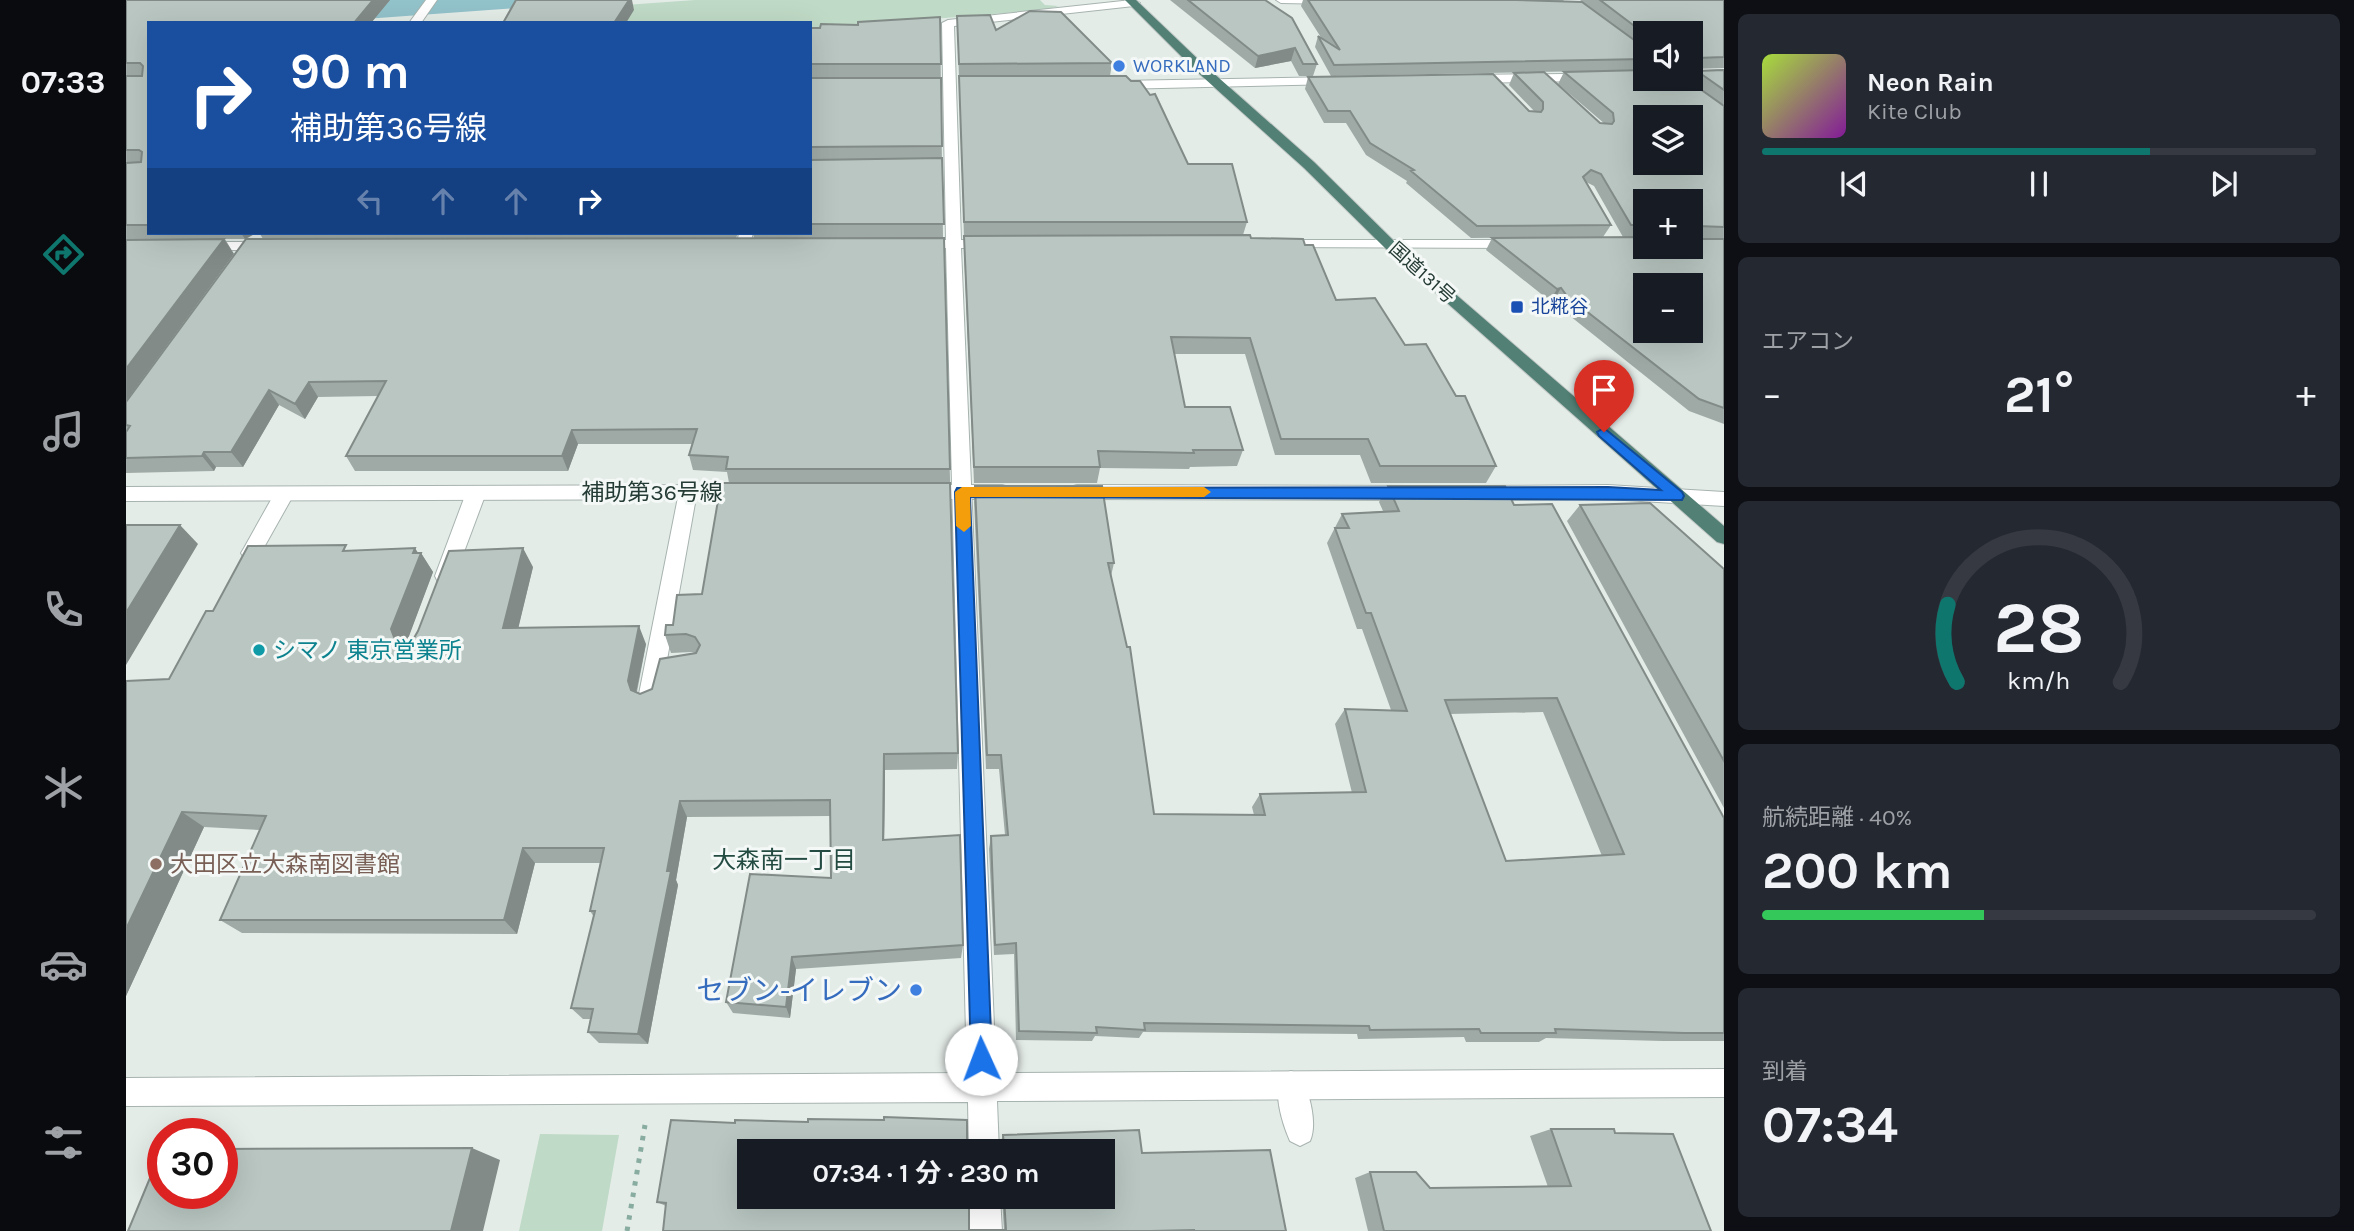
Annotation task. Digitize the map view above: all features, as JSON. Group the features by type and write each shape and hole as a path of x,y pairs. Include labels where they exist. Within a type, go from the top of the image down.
{"highway":[{"name":"国道131号","path":"1132,2 1309,165 1390,244 1724,537"}],"street":[{"path":"417,20 432,0"},
{"path":"934,24 1058,13 1132,2"},
{"path":"1283,4 1349,2"},
{"path":"948,23 949,84 945,167 955,244 984,1139"},
{"path":"1703,79 1724,74"},
{"path":"1109,85 1217,83 1321,75 1340,81"},
{"path":"1451,80 1497,84 1544,79 1633,77"},
{"path":"1544,79 1563,96"},
{"path":"181,247 255,240 278,246"},
{"path":"235,268 255,240"},
{"path":"902,244 1009,244"},
{"path":"1255,244 1539,244"},
{"path":"649,699 688,492"},
{"name":"補助第36号線","path":"126,494 770,492"},
{"path":"908,492 1020,492"},
{"path":"1061,492 1435,493"},
{"path":"437,596 476,493"},
{"path":"1463,493 1724,499"},
{"path":"1539,493 1552,516"},
{"path":"251,553 284,494"},
{"path":"656,666 680,664"},
{"path":"126,1092 1724,1083"},
{"path":"1291,1085 1300,1131"},
{"path":"985,1209 986,1231"}],"path":[{"path":"627,1231 651,1089"}],"green space":[{"path":"695,0 1040,0 1045,5 1059,6 1044,10 812,29 812,21 616,21 625,5"},
{"path":"540,1134 619,1135 602,1231 519,1231"}],"water":[{"path":"126,0 629,0 337,21 147,21"}],"building":[{"path":"126,0 373,0 356,21 147,21 147,225 126,225 126,163 141,162 142,152 126,150 126,76 142,76 143,66 140,63 126,63"},
{"path":"516,0 629,0 615,21 504,21"},
{"path":"1188,0 1265,0 1292,18 1317,64 1303,64 1295,48 1258,56"},
{"path":"1308,0 1582,2 1633,39 1633,59 1334,65 1318,36 1340,50"},
{"path":"1600,0 1724,0 1724,57 1703,58 1703,21 1633,21 1633,25"},
{"path":"1030,11 1061,12 1112,63 959,64 957,16 990,15 996,30"},
{"path":"940,17 941,64 812,64 812,28 820,28 821,24 858,25 858,22"},
{"path":"1633,70 1633,91 1703,91 1724,106 1724,227 1703,226 1703,189 1633,189 1631,225 1601,174 1591,170 1583,177 1611,225 1477,226 1411,171 1414,170 1370,143 1350,111 1328,111 1308,77 1493,74 1529,111 1541,112 1543,102 1514,73 1544,72 1600,123 1612,124 1613,113 1564,72"},
{"path":"1724,70 1724,90 1703,75 1703,71"},
{"path":"959,76 1126,76 1131,81 1140,81 1150,95 1155,94 1188,164 1232,164 1247,222 964,222"},
{"path":"812,78 941,78 942,146 812,147"},
{"path":"942,158 944,224 812,224 812,160"},
{"path":"1250,235 1251,238 1303,239 1305,245 1313,245 1336,300 1375,298 1405,345 1426,344 1456,396 1465,396 1496,466 1380,466 1368,439 1281,439 1250,338 1171,337 1185,407 1230,407 1243,450 1193,450 1194,453 1098,451 1100,467 974,467 964,236"},
{"path":"1633,237 1633,259 1703,259 1703,239 1724,239 1724,408 1699,399 1567,296 1561,288 1557,289 1492,238"},
{"path":"944,238 950,469 726,469 728,457 689,455 697,429 572,430 562,456 346,456 386,381 309,382 295,404 269,390 231,452 204,452 202,456 126,458 126,432 130,426 126,425 126,402 246,239"},
{"path":"224,239 126,369 126,240"},
{"path":"721,483 950,483 958,753 884,754 883,840 960,835 963,945 792,957 786,1007 726,1002 750,874 831,878 830,800 680,801 667,871 671,871 638,1034 588,1032 593,1009 571,1008 595,911 590,911 604,848 523,848 504,920 220,920 266,816 182,812 126,929 126,681 169,679 206,611 213,611 248,546 346,545 343,551 415,548 413,553 421,553 391,629 394,637 404,641 414,638 418,631 449,551 523,548 503,628 639,626 628,681 631,690 640,694 652,689 660,659 696,653 700,645 695,637 686,634 665,635 666,625 673,625 677,595 702,594"},
{"path":"975,486 1102,486 1114,563 1108,563 1127,647 1130,647 1154,814 1265,815 1260,794 1366,792 1345,709 1407,711 1371,613 1366,613 1335,528 1349,528 1342,514 1399,511 1388,486 1505,486 1514,505 1552,504 1724,818 1724,1033 1555,1029 1556,1033 1481,1033 1479,1029 1370,1030 1369,1026 1144,1023 1145,1030 1096,1027 1097,1033 1019,1031 1016,943 995,945 991,836 1008,835 1001,755 987,755","holes":["1557,698 1624,854 1506,861 1445,700"]},
{"path":"1650,503 1724,569 1724,761 1580,505"},
{"path":"126,525 180,525 126,613"},
{"path":"884,1117 967,1120 967,1139 737,1139 737,1209 969,1209 969,1230 1006,1230 1005,1209 1115,1209 1115,1139 1003,1139 1003,1135 1139,1130 1142,1153 1270,1150 1286,1231 663,1231 666,1203 657,1202 671,1120 735,1123 735,1120 808,1122 808,1119 884,1120"},
{"path":"1551,1129 1614,1129 1615,1133 1673,1134 1711,1231 1384,1231 1370,1172 1416,1172 1430,1188 1571,1186"},
{"path":"472,1148 451,1231 128,1231 147,1185 147,1209 238,1209 238,1149"}],"slow traffic":[{"path":"964,526 962,492 1204,492"}],"place":[{"name":"WORKLAND","path":"1119,66"},
{"name":"北糀谷","path":"1517,307"},
{"name":"シマノ 東京営業所","path":"259,650"},
{"name":"大田区立大森南図書館","path":"156,864"},
{"name":"セブン-イレブン","path":"916,990"}],"district":[{"name":"大森南一丁目","path":"784,860"}],"route":[{"path":"981,1059 962,492 1608,492 1677,496 1604,432"}]}
